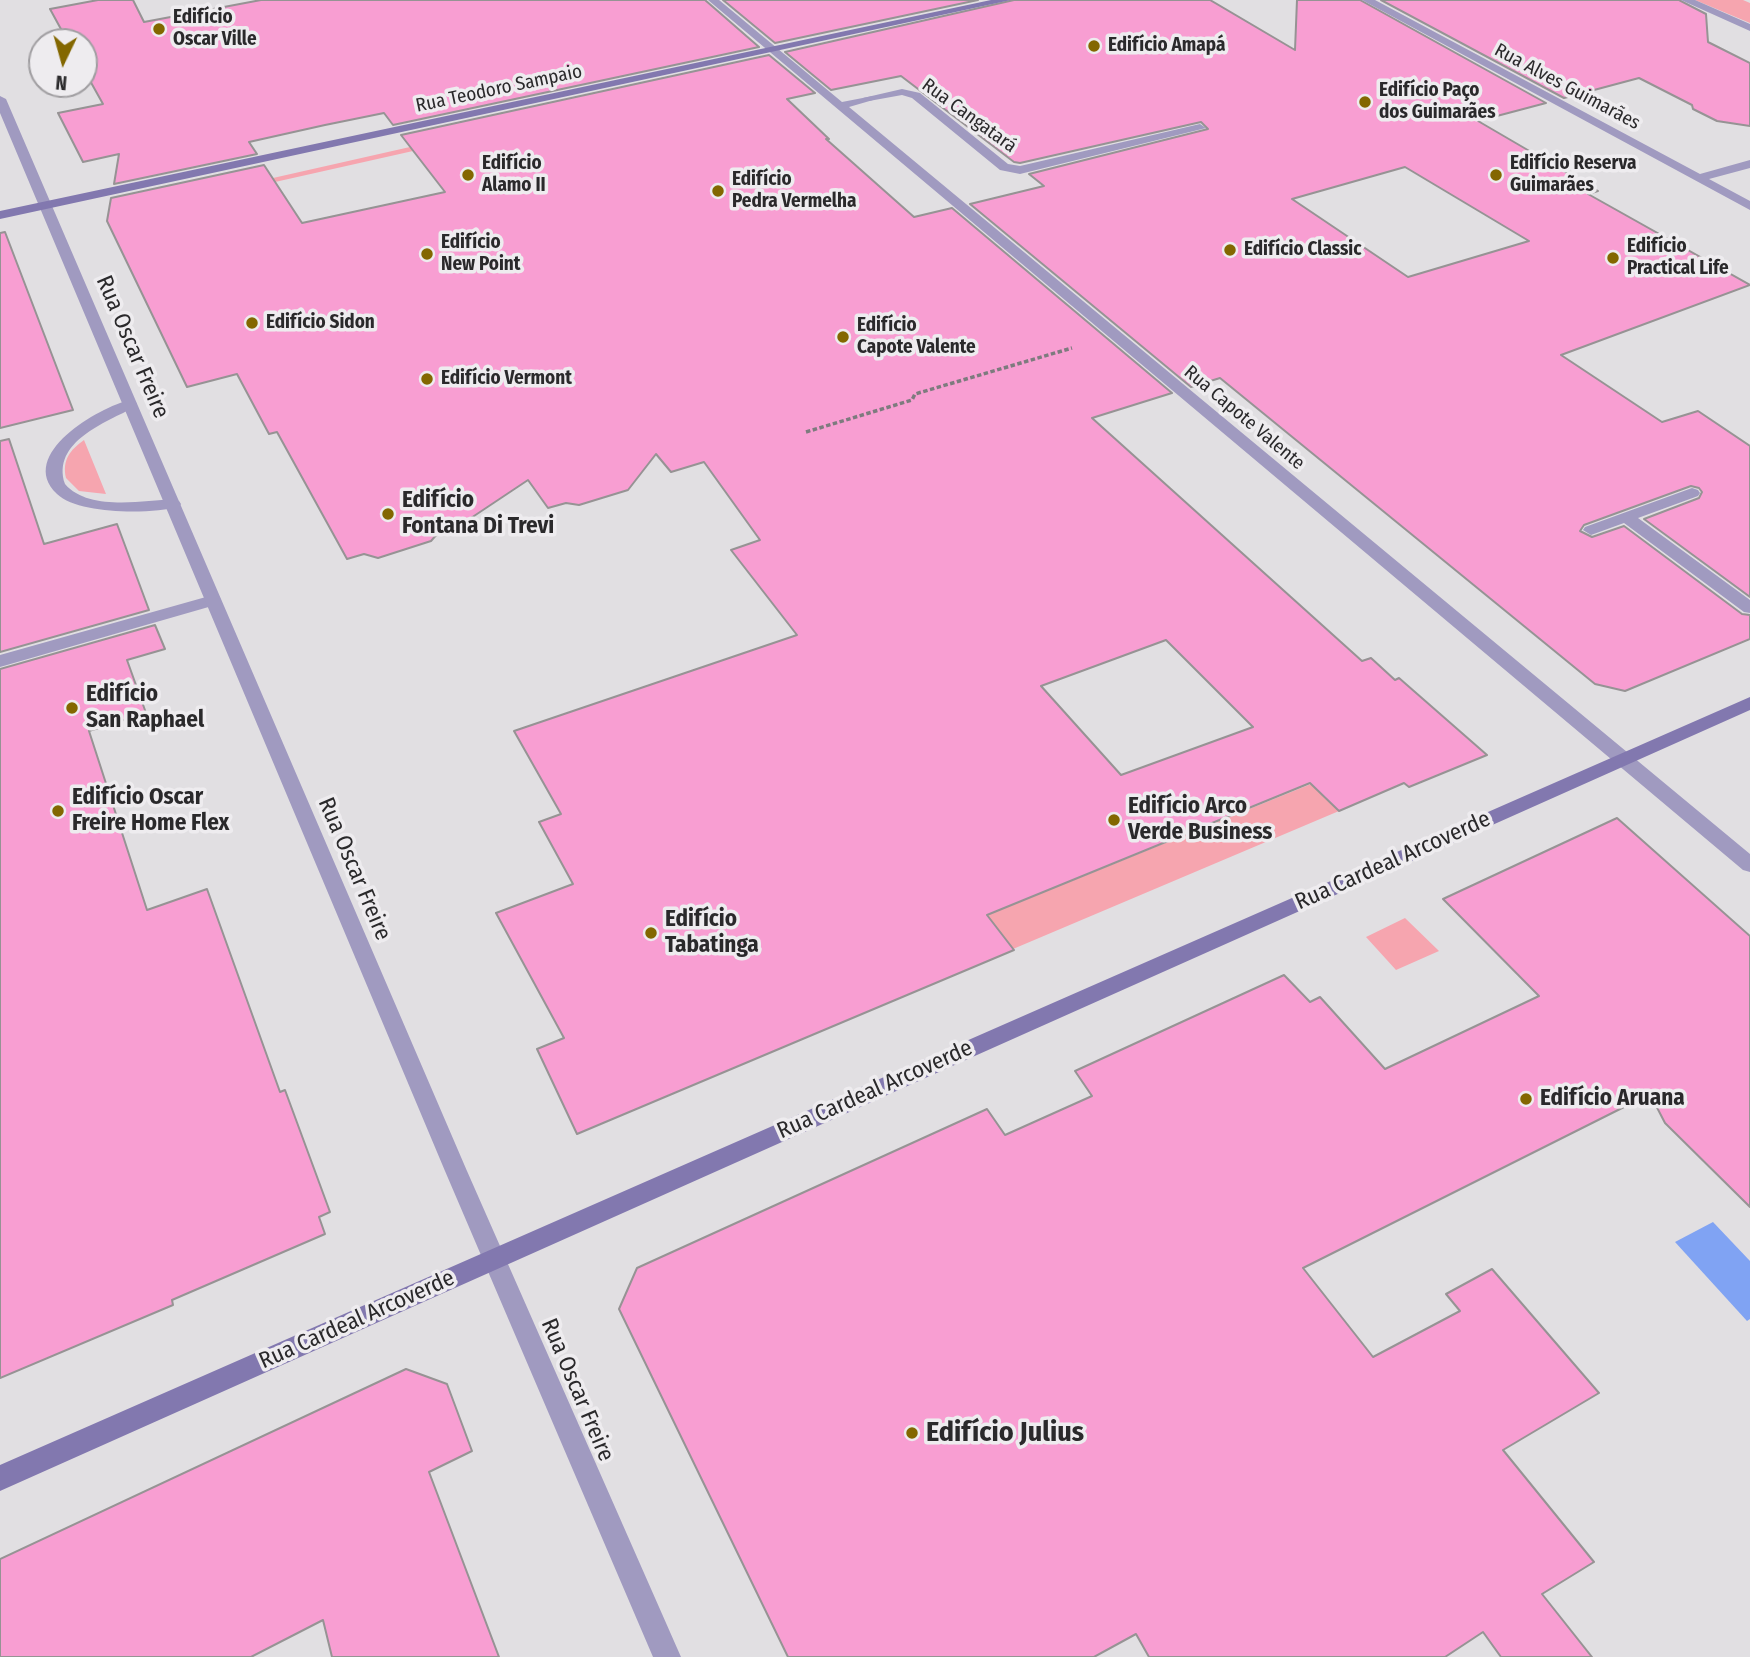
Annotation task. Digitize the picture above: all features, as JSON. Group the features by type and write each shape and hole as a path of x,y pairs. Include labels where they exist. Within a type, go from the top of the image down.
{"main road":[{"name":"Rua Teodoro Sampaio","path":"0,215 1006,0"},
{"name":"Rua Cardeal Arcoverde","path":"0,1478 1750,703"}],"street":[{"name":"Rua Capote Valente","path":"713,0 1750,865"},
{"name":"Rua Alves Guimarães","path":"1367,0 1750,206"},
{"path":"1686,0 1750,28"},
{"name":"Rua Cangatará","path":"841,106 902,92 916,95 1004,167 1020,170 1200,128"},
{"name":"Rua Oscar Freire","path":"0,99 494,1259 667,1657"},
{"path":"1700,178 1750,164"},
{"path":"130,404 69,439 57,457 54,473 58,487 72,497 93,502 173,504"},
{"path":"1591,530 1692,493"},
{"path":"1626,517 1750,608"},
{"path":"0,661 213,600"}],"path":[{"path":"806,432 912,400 915,394 1077,347"}],"shaded area":[{"path":"1695,0 1743,0 1750,3 1750,23"},
{"path":"410,147 413,151 275,182 273,178"},
{"path":"84,440 106,494 79,491 66,478 68,456"},
{"path":"1311,784 1339,811 1013,949 936,848 995,824 1049,890"},
{"path":"1405,918 1439,951 1396,970 1366,937"}],"water":[{"path":"1713,1222 1750,1261 1750,1319 1747,1321 1675,1242"}],"building":[{"path":"98,0 133,0 144,22 261,0 705,0 759,47 393,125 384,113 325,125 249,142 257,154 114,184 119,154 83,162 58,113 103,104 98,95 98,28 60,28 50,9"},
{"path":"723,0 978,0 775,43"},
{"path":"1014,0 1210,0 1295,50 1297,0 1360,0 1546,103 1478,121 1598,191 1588,194 1750,285 1561,355 1662,422 1698,411 1750,446 1750,597 1644,519 1699,498 1702,492 1699,488 1691,486 1584,525 1580,531 1592,537 1624,526 1742,614 1750,615 1750,639 1625,691 1595,684 1220,378 1191,387 970,204 1044,186 1029,174 1208,129 1201,122 1020,163 1014,162 901,76 831,90 785,52","holes":["1405,167 1529,241 1408,277 1292,199"]},
{"path":"1381,0 1679,0 1706,14 1708,42 1750,63 1750,126 1717,121 1639,78 1564,98"},
{"path":"769,55 815,93 787,99 829,139 826,139 914,217 952,208 1172,393 1092,418 1362,661 1371,658 1395,680 1399,678 1487,755 1409,787 1404,783 1339,811 1310,783 987,915 1014,950 577,1134 537,1049 564,1038 496,913 573,884 539,822 561,814 514,731 797,635 731,550 760,540 704,462 671,472 656,454 628,490 579,505 566,503 548,508 528,480 456,528 438,533 431,541 378,558 364,554 347,559 277,432 269,434 237,374 187,387 107,221 111,198 264,165 302,223 445,192 401,135","holes":["1166,640 1253,727 1121,775 1041,686"]},
{"path":"5,232 73,410 0,428 0,233"},
{"path":"9,439 44,544 117,524 149,610 0,652 0,441"},
{"path":"155,625 165,649 127,660 146,713 89,731 147,910 207,889 280,1092 285,1090 330,1212 319,1217 325,1234 172,1300 173,1305 0,1378 0,669"},
{"path":"1617,818 1750,936 1750,1207 1665,1123 1650,1094 1303,1268 1373,1357 1460,1311 1446,1294 1492,1269 1599,1393 1503,1450 1594,1562 1542,1594 1592,1657 1501,1657 1483,1632 1445,1657 1149,1657 1136,1634 1094,1657 788,1657 619,1309 637,1268 987,1109 1005,1135 1092,1096 1075,1071 1284,975 1310,1002 1320,997 1385,1069 1539,996 1443,899"},
{"path":"406,1369 447,1384 472,1451 429,1472 499,1657 332,1657 323,1620 251,1657 0,1657 0,1559"}],"place":[{"name":"Edifício Oscar Ville","path":"159,29"},
{"name":"Edifício Amapá","path":"1094,46"},
{"name":"Edifício Paço dos Guimarães","path":"1365,102"},
{"name":"Edifício Alamo II","path":"468,175"},
{"name":"Edifício Reserva Guimarães","path":"1496,175"},
{"name":"Edifício Pedra Vermelha","path":"718,191"},
{"name":"Edifício Classic","path":"1230,250"},
{"name":"Edifício New Point","path":"427,254"},
{"name":"Edifício Practical Life","path":"1613,258"},
{"name":"Edifício Sidon","path":"252,323"},
{"name":"Edifício Capote Valente","path":"843,337"},
{"name":"Edifício Vermont","path":"427,379"},
{"name":"Edifício Fontana Di Trevi","path":"388,514"},
{"name":"Edifício San Raphael","path":"72,708"},
{"name":"Edifício Oscar Freire Home Flex","path":"58,811"},
{"name":"Edifício Arco Verde Business","path":"1114,820"},
{"name":"Edifício Tabatinga","path":"651,933"},
{"name":"Edifício Aruana","path":"1526,1099"},
{"name":"Edifício Julius","path":"912,1433"}]}
